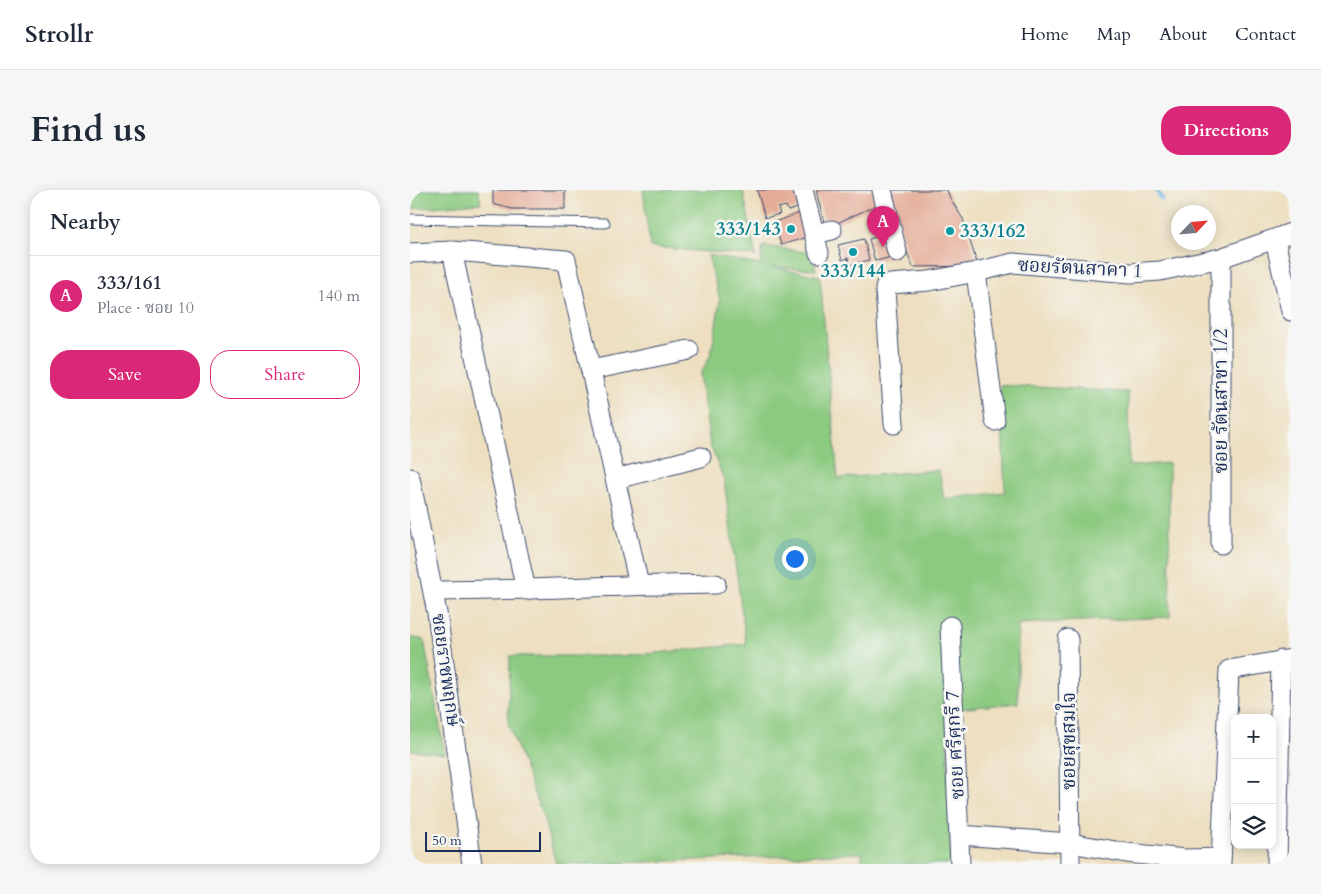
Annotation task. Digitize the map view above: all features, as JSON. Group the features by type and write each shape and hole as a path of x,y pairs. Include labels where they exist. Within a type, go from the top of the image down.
{"street":[{"path":"803,190 823,232 819,253"},
{"path":"882,190 885,212 898,252"},
{"path":"1283,237 1291,311"},
{"name":"ซอยรัตนสาคา 1","path":"894,424 886,285 929,281 1013,263 1131,273 1160,271 1221,258 1283,237"},
{"path":"410,253 452,250 566,260 639,585"},
{"path":"452,250 526,590"},
{"name":"ซอย รัตนสาขา 1/2","path":"1221,258 1221,544"},
{"path":"976,272 994,421"},
{"path":"591,370 690,350"},
{"path":"616,479 701,457"},
{"name":"ซอยราชพฤกษ์","path":"410,478 434,591 472,864"},
{"path":"434,591 716,584"},
{"name":"ซอย ศรีศุกรี 7","path":"950,626 960,864"},
{"name":"ซอยสุขสมใจ","path":"1068,639 1070,864"},
{"path":"960,835 1070,843 1127,859 1221,861 1230,670 1286,660 1277,864"}],"lane":[{"path":"410,219 605,223"}],"green space":[{"path":"410,190 478,190 481,203 410,209"},
{"path":"643,190 743,190 756,256 650,247"},
{"path":"763,246 812,253 816,270 771,267 820,276 838,478 939,470 944,499 1005,492 1000,385 1128,392 1129,466 1169,463 1170,617 1018,624 1018,703 946,710 951,864 862,864 862,853 556,864 544,820 508,723 510,656 626,656 746,644 724,480 710,445 700,375 711,354 720,301 708,255 760,265"},
{"path":"410,637 424,640 445,754 410,750"}],"building":[{"path":"493,190 565,190 565,209 512,209 493,204"},
{"path":"757,190 796,190 801,207 788,211 786,206 778,208 780,214 765,218"},
{"path":"816,190 873,190 877,205 839,222 825,226"},
{"path":"891,190 947,190 963,219 978,266 913,267 904,244"},
{"name":"333/143","path":"800,213 808,237 781,245 774,222"},
{"path":"891,233 897,256 875,261 869,239"},
{"name":"333/144","path":"864,239 869,260 850,265 848,258 842,260 838,245"}],"waterway":[{"path":"1156,190 1162,199"}],"place":[{"name":"333/143","path":"791,229"},
{"name":"333/162","path":"950,231"},
{"name":"333/161","path":"883,247"},
{"name":"333/144","path":"853,252"}]}
